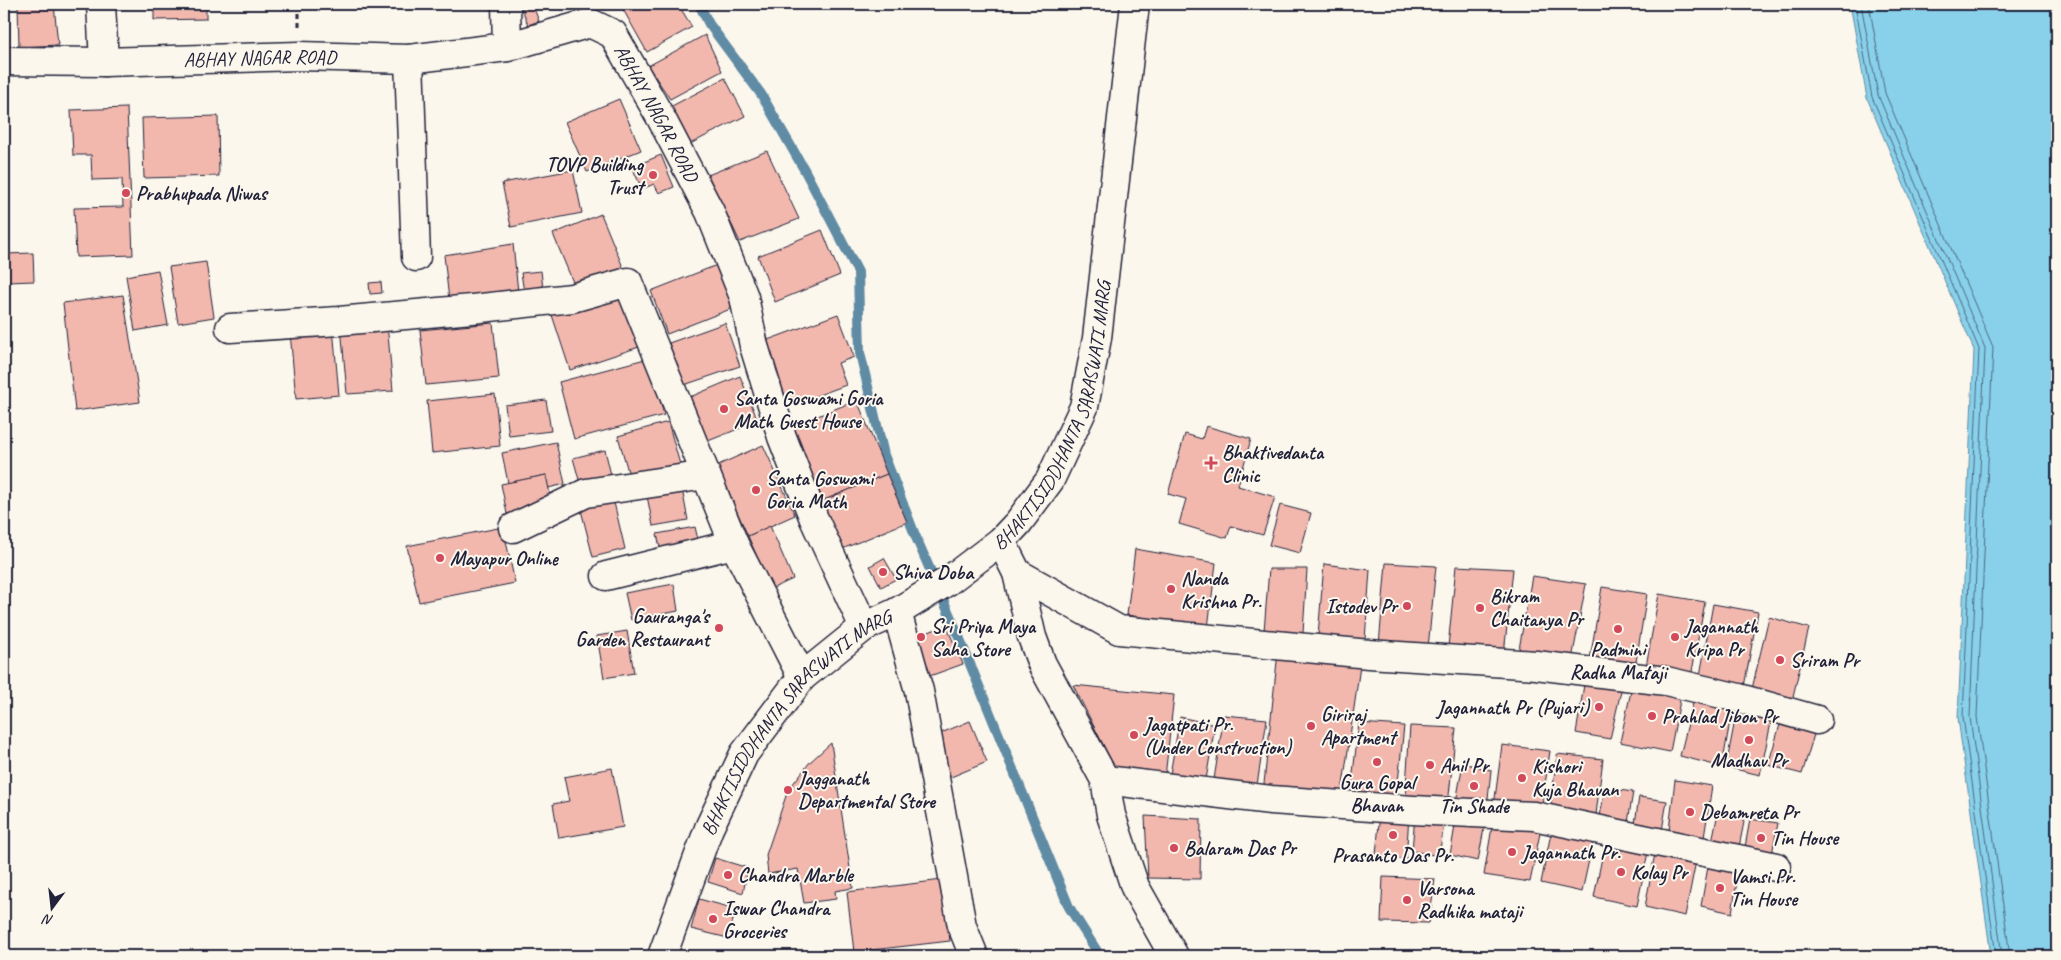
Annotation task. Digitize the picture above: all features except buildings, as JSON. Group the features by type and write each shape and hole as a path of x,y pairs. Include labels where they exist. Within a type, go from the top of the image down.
{"street":[{"path":"101,4 104,62"},
{"path":"506,4 507,47"},
{"name":"BHAKTISIDDHANTA SARASWATI MARG","path":"662,956 709,828 744,754 802,677 864,627 908,605 948,580 1001,542 1018,523 1050,480 1084,407 1097,338 1135,4"},
{"name":"ABHAY NAGAR ROAD","path":"4,61 104,62 299,56 409,59 507,47 590,23 613,34 661,118 710,212 744,297 754,346 782,437 814,519 864,627"},
{"path":"409,59 416,257"},
{"path":"230,328 472,310 572,298 628,282 734,544 802,677"},
{"path":"514,528 586,493 706,475"},
{"path":"1001,542 1017,573 1032,637 1042,664 1105,780 1111,815 1135,887 1174,956"},
{"path":"606,576 734,544"},
{"path":"1017,573 1120,630 1369,654 1536,665 1666,681 1739,698 1817,720"},
{"path":"908,605 919,692 962,926 974,956"},
{"path":"1105,780 1271,800 1534,816 1776,867"}],"water":[{"path":"1850,4 2057,4 2057,956 1991,956 1958,718 1974,350 1867,98"}],"waterway":[{"path":"699,4 709,24 761,94 805,171 858,272 860,353 884,455 915,535 957,632 1069,907 1100,956"}],"place":[{"name":"TOVP Building Trust","path":"653,175"},
{"name":"Prabhupada Niwas","path":"126,193"},
{"name":"Santa Goswami Goria Math Guest House","path":"724,409"},
{"name":"Bhaktivedanta Clinic","path":"1211,463"},
{"name":"Santa Goswami Goria Math","path":"756,490"},
{"name":"Mayapur Online","path":"440,558"},
{"name":"Shiva Doba","path":"883,572"},
{"name":"Nanda Krishna Pr.","path":"1171,589"},
{"name":"Istodev Pr","path":"1407,606"},
{"name":"Bikram Chaitanya Pr","path":"1480,608"},
{"name":"Gauranga's Garden Restaurant","path":"719,628"},
{"name":"Padmini Radha Mataji","path":"1618,629"},
{"name":"Sri Priya Maya Saha Store","path":"921,637"},
{"name":"Jagannath Kripa Pr","path":"1675,637"},
{"name":"Sriram Pr","path":"1780,660"},
{"name":"Jagannath Pr (Pujari)","path":"1599,707"},
{"name":"Prahlad Jibon Pr","path":"1652,716"},
{"name":"Giriraj Apartment","path":"1311,726"},
{"name":"Jagatpati Pr. (Under Construction)","path":"1134,735"},
{"name":"Madhav Pr","path":"1749,740"},
{"name":"Gura Gopal Bhavan","path":"1377,762"},
{"name":"Anil Pr","path":"1430,765"},
{"name":"Kishori Kuja Bhavan","path":"1522,778"},
{"name":"Tin Shade","path":"1474,786"},
{"name":"Jagganath Departmental Store","path":"788,790"},
{"name":"Debamreta Pr","path":"1690,812"},
{"name":"Prasanto Das Pr.","path":"1393,835"},
{"name":"Tin House","path":"1761,838"},
{"name":"Balaram Das Pr","path":"1174,848"},
{"name":"Jagannath Pr.","path":"1512,852"},
{"name":"Kolay Pr","path":"1621,872"},
{"name":"Chandra Marble","path":"728,875"},
{"name":"Vamsi Pr. Tin House","path":"1720,888"},
{"name":"Varsona Radhika mataji","path":"1407,900"},
{"name":"Iswar Chandra Groceries","path":"713,919"}]}
